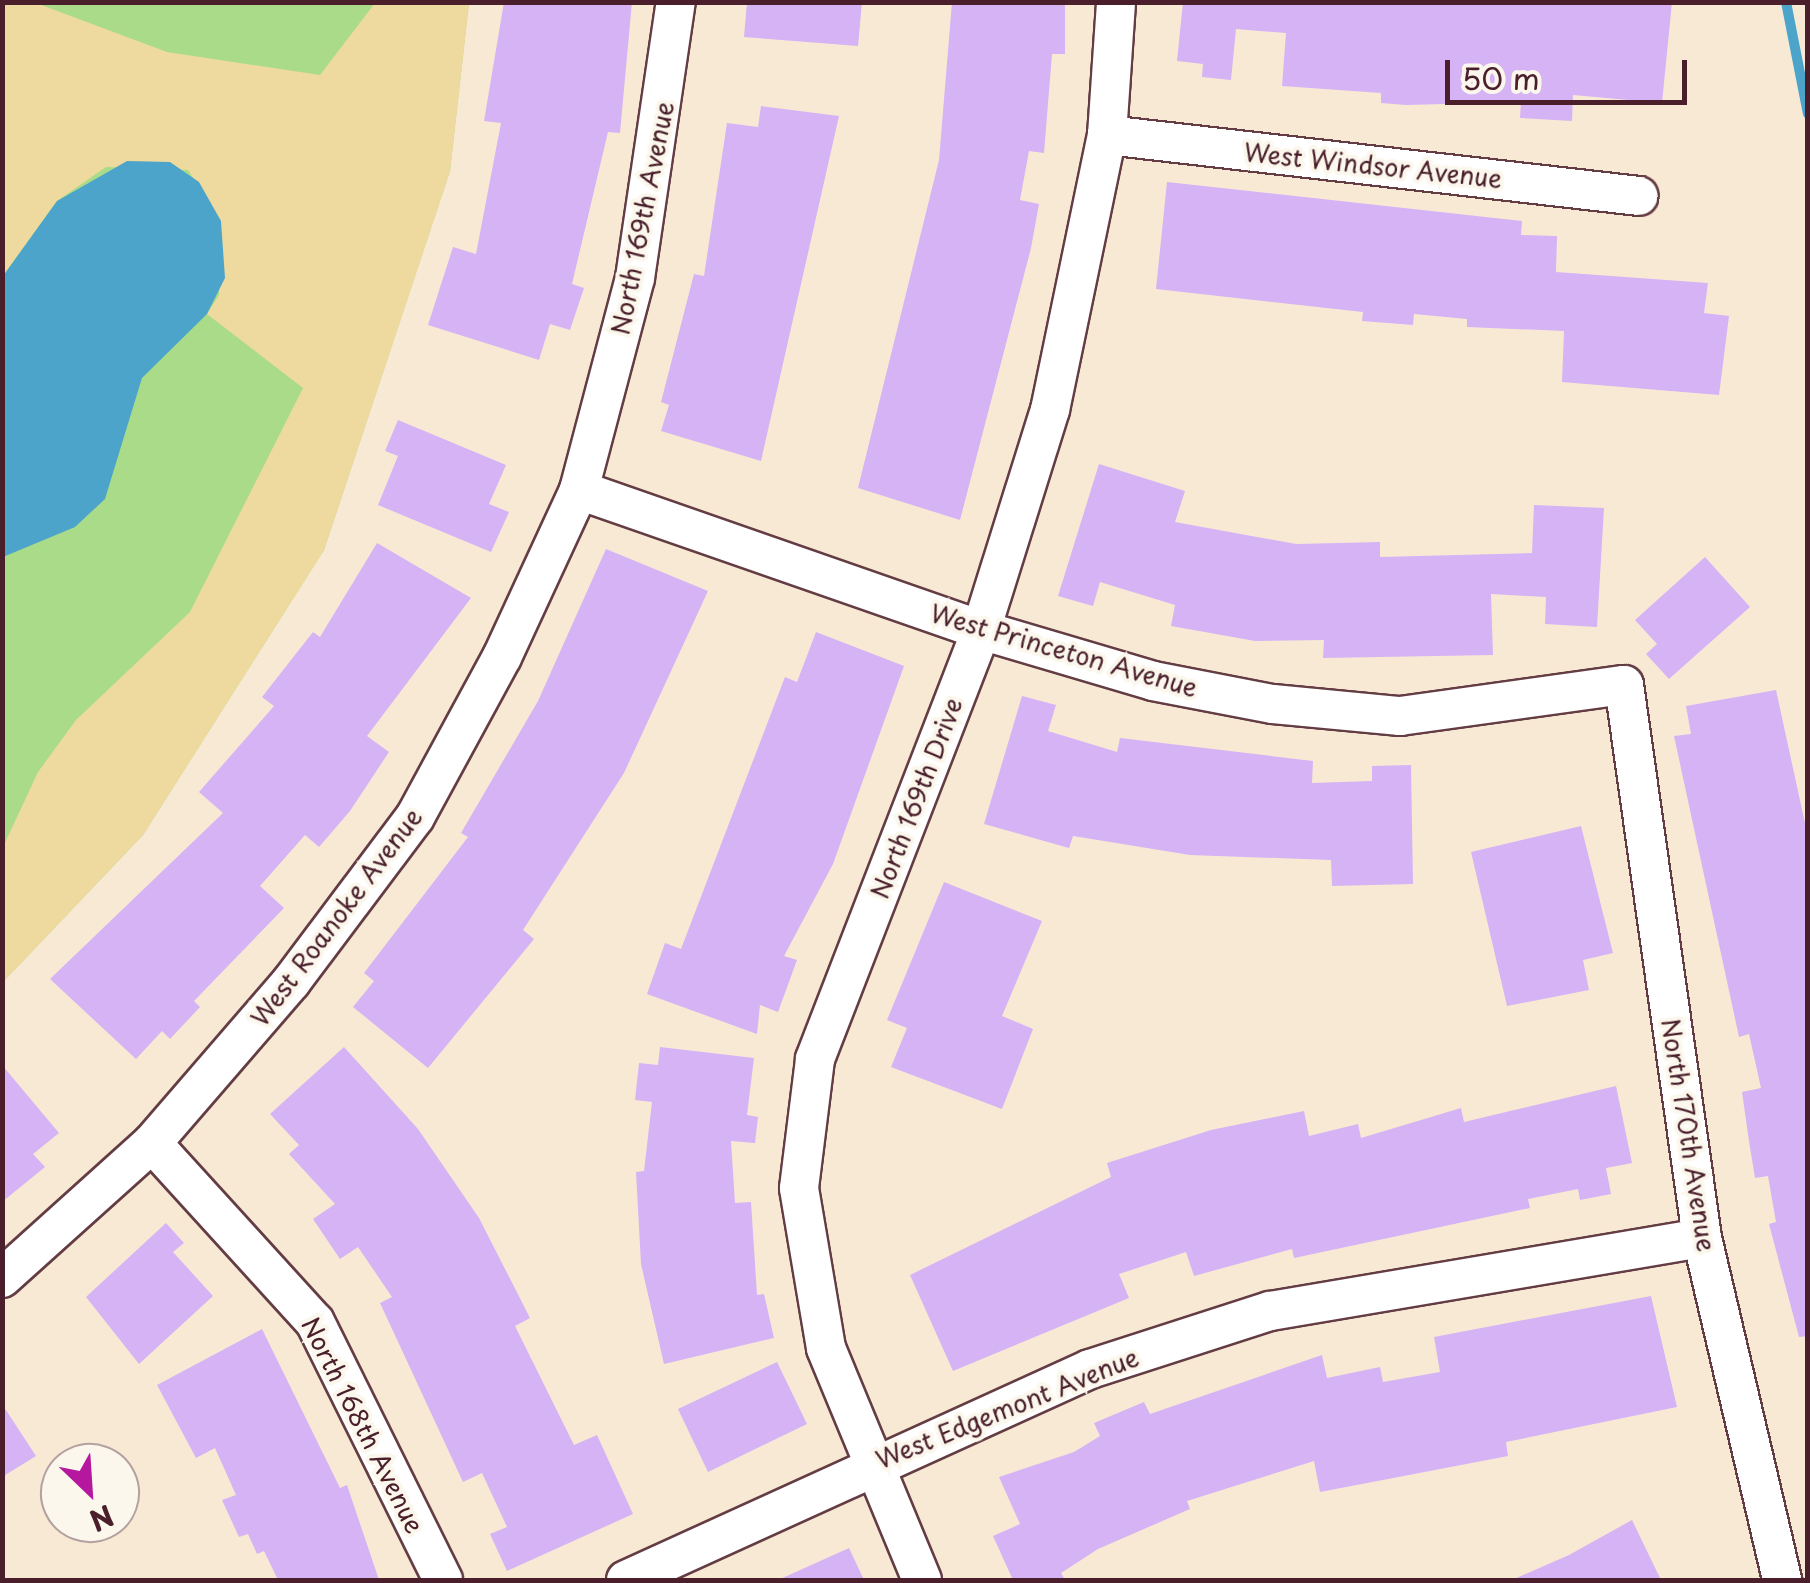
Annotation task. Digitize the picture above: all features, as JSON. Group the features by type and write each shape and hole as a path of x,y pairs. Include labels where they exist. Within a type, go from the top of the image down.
{"street":[{"name":"North 169th Avenue","path":"579,490 636,278 676,2"},
{"name":"North 169th Drive","path":"922,1580 870,1465 826,1348 799,1188 815,1060 981,630 1050,410 1107,135 1116,2"},
{"name":"West Windsor Avenue","path":"1107,135 1639,196"},
{"name":"West Princeton Avenue","path":"579,490 981,630 1153,681 1400,716 1624,685"},
{"name":"West Roanoke Avenue","path":"2,1278 152,1143 415,816 579,490"},
{"name":"North 170th Avenue","path":"1624,685 1702,1238 1782,1580"},
{"name":"North 168th Avenue","path":"152,1143 315,1322 443,1580"},
{"name":"West Edgemont Avenue","path":"626,1580 870,1465 1090,1368 1270,1311 1702,1238"}],"green space":[{"path":"3,3 469,3 450,171 324,550 143,835 3,982"}],"sand":[{"path":"3,3 36,3 167,52 320,75 375,3 469,3 450,171 324,550 143,835 3,982 3,847 38,772 76,720 190,612 303,388 207,314 219,295 221,221 188,170 106,167 57,201 3,276"}],"water":[{"path":"127,161 170,162 199,182 221,221 225,278 207,314 142,378 105,499 75,527 3,557 3,276 57,201"}],"building":[{"path":"504,2 632,2 620,133 608,132 572,284 584,288 570,330 550,324 539,360 428,325 453,247 476,254 501,123 484,121"},
{"path":"747,2 862,2 858,46 744,37"},
{"path":"952,2 1065,2 1065,54 1052,54 1044,153 1029,151 1020,200 1039,204 1031,248 960,520 858,488 939,160"},
{"path":"1183,2 1672,2 1662,103 1573,95 1572,121 1520,118 1521,102 1406,105 1381,103 1381,93 1282,86 1286,33 1236,29 1231,80 1202,77 1203,64 1177,61"},
{"path":"761,106 839,116 761,461 661,431 669,405 661,402 694,274 704,276 727,123 758,127"},
{"path":"1167,182 1522,221 1521,235 1557,236 1556,272 1708,283 1704,313 1729,316 1719,395 1562,382 1564,331 1467,327 1467,319 1414,314 1413,325 1362,321 1363,312 1156,289"},
{"path":"398,420 506,465 489,504 509,512 491,552 378,505 398,456 385,451"},
{"path":"1099,464 1185,491 1175,522 1296,544 1380,542 1380,557 1532,553 1534,505 1604,508 1597,627 1545,624 1546,597 1491,594 1493,655 1323,658 1324,640 1255,641 1171,626 1175,605 1100,582 1093,606 1058,596"},
{"path":"377,543 471,598 367,736 389,752 350,811 319,847 305,835 260,886 284,908 194,1001 200,1007 170,1039 162,1031 136,1059 50,979 223,813 199,792 274,706 262,697 313,632 320,637"},
{"path":"606,549 708,591 624,773 523,930 534,939 428,1068 353,1007 374,981 364,973 468,837 461,833 538,701"},
{"path":"1705,557 1750,607 1669,679 1646,654 1657,644 1635,620"},
{"path":"816,632 904,666 833,864 784,956 797,960 778,1012 760,1005 757,1034 647,994 665,943 681,949 785,677 797,682"},
{"path":"1776,690 1808,837 1808,1336 1799,1337 1769,1224 1776,1222 1768,1176 1755,1178 1749,1141 1742,1092 1761,1088 1749,1034 1739,1037 1674,736 1691,734 1686,706"},
{"path":"1022,696 1056,705 1048,731 1117,752 1120,738 1313,761 1312,783 1372,781 1372,766 1411,765 1413,884 1332,886 1331,860 1190,855 1073,836 1069,848 984,824"},
{"path":"1581,826 1613,953 1583,960 1589,990 1507,1006 1471,852"},
{"path":"944,882 1042,921 1002,1016 1033,1029 1002,1109 891,1067 907,1028 887,1020"},
{"path":"344,1047 418,1129 479,1218 530,1318 515,1326 574,1445 597,1435 633,1514 507,1571 490,1534 507,1527 482,1473 463,1482 380,1303 392,1297 358,1247 340,1259 313,1219 335,1204 289,1154 299,1145 270,1114"},
{"path":"660,1047 754,1058 747,1115 758,1117 755,1143 731,1141 735,1203 751,1202 757,1295 764,1294 774,1338 664,1364 641,1264 636,1172 644,1171 652,1102 635,1100 639,1063 658,1065"},
{"path":"2,1065 59,1133 33,1154 45,1167 2,1202"},
{"path":"1616,1086 1632,1163 1606,1168 1611,1194 1580,1200 1578,1189 1528,1199 1530,1208 1294,1258 1292,1249 1194,1276 1186,1252 1119,1274 1129,1298 953,1371 910,1275 1111,1177 1107,1163 1211,1130 1304,1111 1309,1136 1358,1124 1361,1138 1461,1108 1464,1122"},
{"path":"166,1223 184,1243 173,1252 213,1296 139,1364 86,1297"},
{"path":"1651,1296 1677,1407 1506,1442 1508,1456 1320,1492 1314,1461 1187,1501 1190,1509 1098,1549 1061,1573 1065,1580 1013,1580 993,1536 1020,1524 999,1477 1074,1452 1100,1436 1094,1423 1144,1402 1150,1414 1322,1355 1327,1378 1380,1367 1383,1382 1440,1372 1434,1337"},
{"path":"262,1329 340,1488 347,1485 379,1580 278,1580 264,1551 257,1554 248,1534 239,1537 222,1500 236,1495 215,1448 196,1458 157,1385"},
{"path":"777,1362 807,1424 708,1472 678,1409"},
{"path":"2,1404 36,1456 2,1477"},
{"path":"1632,1520 1661,1580 1512,1580 1569,1555"},
{"path":"849,1548 864,1580 778,1580"}],"waterway":[{"path":"1786,2 1808,114"}]}
